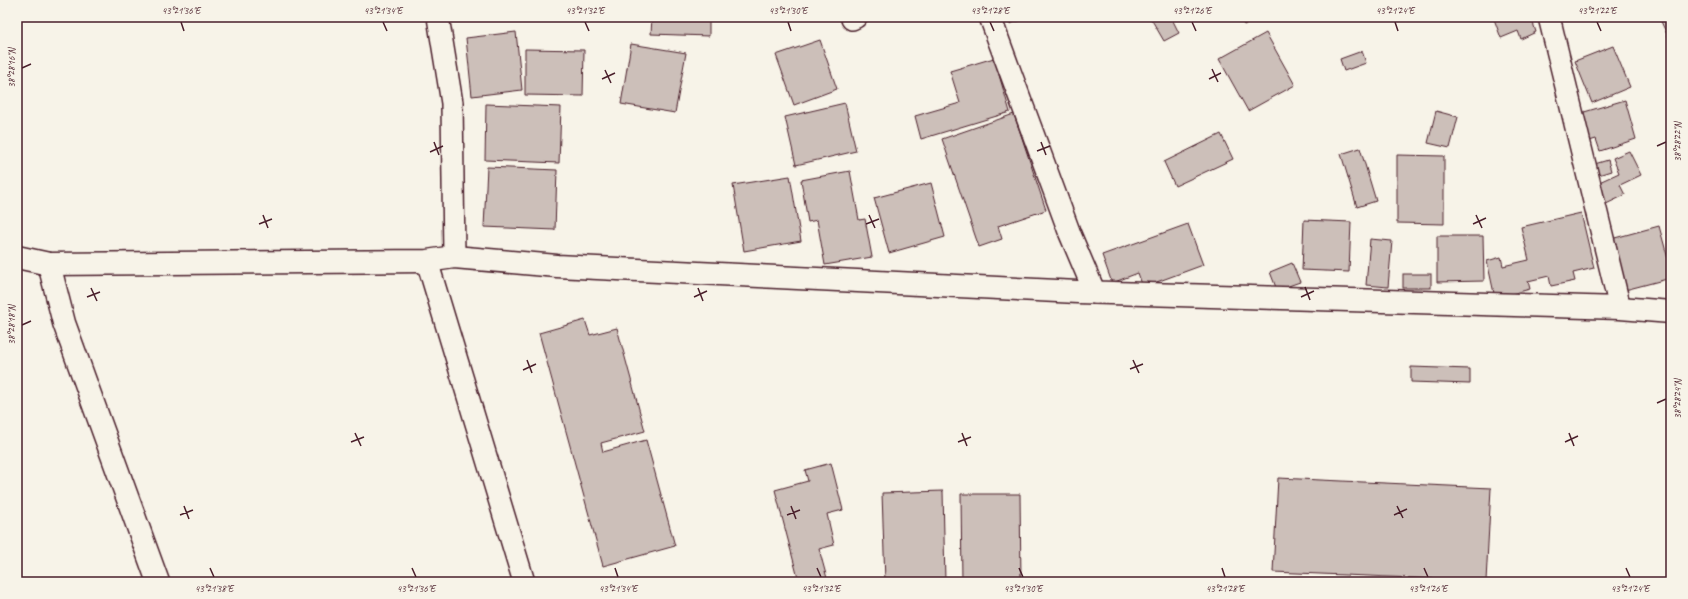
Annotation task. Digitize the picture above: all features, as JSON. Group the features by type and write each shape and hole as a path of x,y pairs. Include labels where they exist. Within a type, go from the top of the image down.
{"street":[{"path":"438,17 452,103 454,257"},
{"path":"990,17 1070,234 1095,293"},
{"path":"1550,17 1620,308"},
{"path":"17,257 49,264 427,261 454,257 557,266 1095,293 1620,308 1671,312"},
{"path":"427,261 524,582"},
{"path":"49,264 64,323 158,582"}],"building":[{"path":"652,17 709,17 709,36 651,34"},
{"path":"1007,17 1032,17 1009,24"},
{"path":"1150,17 1171,17 1179,33 1164,41"},
{"path":"1239,17 1256,17 1257,18 1244,25"},
{"path":"1500,17 1531,17 1536,32 1521,39 1518,31 1501,38 1494,19"},
{"path":"1659,17 1671,17 1671,43"},
{"path":"516,32 522,90 472,96 466,38"},
{"path":"1266,33 1295,85 1248,111 1219,59"},
{"path":"820,40 837,89 794,105 776,55"},
{"path":"631,44 686,53 675,113 621,104"},
{"path":"1613,46 1630,87 1592,103 1575,61"},
{"path":"525,49 584,50 583,96 525,95"},
{"path":"1362,51 1366,63 1344,71 1340,59"},
{"path":"994,58 1010,112 921,139 915,116 960,103 950,71"},
{"path":"1625,100 1636,139 1600,151 1596,139 1583,143 1574,115"},
{"path":"845,103 856,151 796,165 785,117"},
{"path":"486,104 561,107 559,163 485,160"},
{"path":"1436,111 1458,117 1450,148 1428,143"},
{"path":"1014,114 1046,210 998,226 1002,239 979,247 942,139"},
{"path":"1221,134 1233,159 1175,186 1164,162"},
{"path":"1360,148 1376,201 1357,207 1341,154"},
{"path":"1629,151 1641,175 1620,185 1625,195 1604,205 1595,184 1619,173 1613,158"},
{"path":"1397,155 1444,156 1444,224 1397,223"},
{"path":"1608,160 1611,171 1592,177 1588,166"},
{"path":"487,167 557,170 555,230 484,227"},
{"path":"850,171 859,220 865,219 872,257 825,265 817,220 808,222 801,180"},
{"path":"790,176 801,241 744,251 733,185"},
{"path":"931,183 945,237 889,253 874,198"},
{"path":"1581,213 1594,268 1573,273 1575,281 1551,286 1549,276 1528,281 1530,289 1495,298 1487,261 1501,257 1503,266 1529,260 1521,227"},
{"path":"1304,220 1351,222 1349,272 1302,270"},
{"path":"1188,224 1203,265 1143,287 1138,273 1112,283 1102,255"},
{"path":"1659,226 1671,270 1671,278 1625,290 1611,239"},
{"path":"1437,236 1483,236 1484,281 1437,282"},
{"path":"1370,239 1392,241 1388,287 1366,285"},
{"path":"1292,263 1300,282 1277,290 1270,272"},
{"path":"1403,274 1431,274 1431,288 1403,288"},
{"path":"585,320 590,335 617,328 645,431 601,443 603,452 646,440 675,546 603,566 539,333"},
{"path":"1411,367 1470,369 1470,384 1411,382"},
{"path":"831,463 843,510 827,514 834,545 819,549 828,582 799,582 775,490 808,481 805,470"},
{"path":"1278,478 1491,488 1486,581 1273,572"},
{"path":"943,491 945,582 885,582 882,493"},
{"path":"961,494 1020,494 1021,582 962,582"}]}
